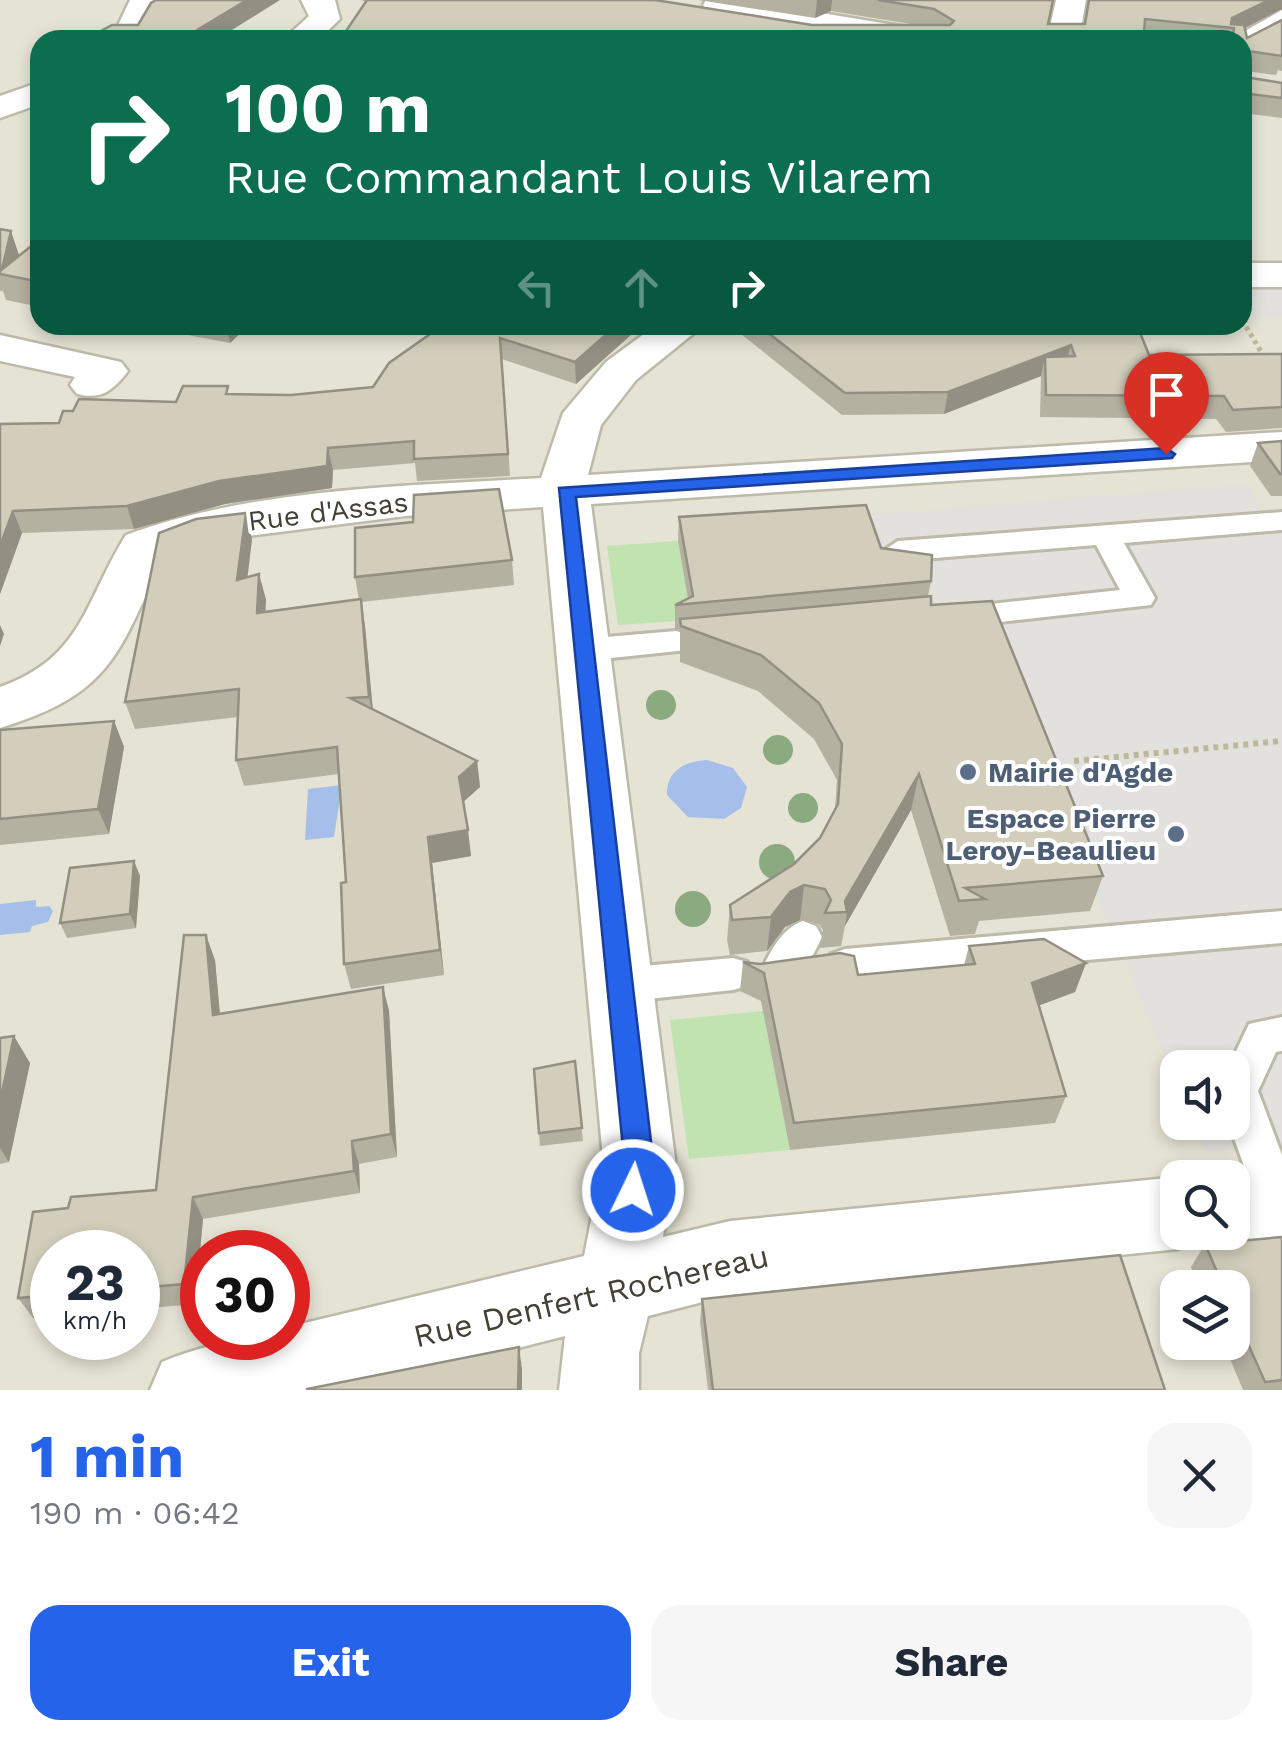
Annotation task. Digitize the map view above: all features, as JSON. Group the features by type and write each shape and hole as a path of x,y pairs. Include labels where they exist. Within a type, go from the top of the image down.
{"street":[{"path":"132,30 145,0"},
{"path":"310,30 324,19 323,4 316,0"},
{"path":"1066,30 1071,0"},
{"path":"718,5 870,30"},
{"path":"682,10 806,30"},
{"path":"1252,38 1282,18"},
{"path":"0,108 30,96"},
{"path":"1252,275 1282,276"},
{"path":"598,1390 600,1353 617,1285 638,1159 564,478 579,423 620,371 669,335"},
{"path":"0,348 106,371 92,385"},
{"name":"Rue d'Assas","path":"0,708 32,698 79,671 102,643 144,546 194,527 406,501 1282,446"},
{"name":"Rue Denfert Rochereau","path":"190,1390 730,1258 1160,1215"}],"lane":[{"path":"898,550 1282,521"},
{"path":"924,619 1140,598 1104,533"},
{"path":"583,650 696,640"},
{"path":"620,985 756,973 823,956 1282,927"},
{"path":"1264,1204 1238,1091 1262,1036 1282,1034"}],"path":[{"path":"1251,335 1272,370"},
{"path":"1074,761 1282,741"}],"shaded area":[{"path":"0,0 1282,0 1282,1390 0,1390"},
{"path":"1282,281 1282,316 1252,317 1252,282"},
{"name":"Espace Pierre Leroy-Beaulieu","path":"1247,484 1266,515 1282,514 1282,1145 1206,1152 1201,1140 1250,1140 1250,1050 1162,1050 971,598 939,601 921,570 884,573 863,515"}],"green space":[{"path":"678,541 692,620 618,625 607,546"},
{"path":"763,1011 790,1150 689,1159 670,1020"}],"water":[{"path":"707,760 733,768 747,787 741,808 724,819 688,817 667,795 670,780 678,769"},
{"path":"342,785 334,837 305,840 308,789"},
{"path":"36,900 36,907 49,906 53,911 48,922 32,926 30,932 0,935 0,904"}],"building":[{"path":"247,0 199,29 204,30 103,30 112,25 138,25 151,3"},
{"path":"367,0 655,0 812,25 950,25 954,21 934,9 878,0 1053,0 1048,24 1085,24 1089,0 1269,0 1232,18 1231,24 1244,25 1245,30 1145,19 1144,30 347,30"},
{"path":"1282,20 1282,56 1252,52 1252,35"},
{"path":"1252,78 1282,83 1282,98 1252,94"},
{"path":"0,229 11,231 2,269 0,268"},
{"path":"30,247 30,280 0,271"},
{"path":"429,335 606,335 575,362 500,338 508,454 414,459 414,441 328,448 327,466 219,481 127,506 13,511 0,546 0,424 59,423 63,411 73,411 79,399 176,402 183,386 228,386 226,394 291,395 373,387 389,363"},
{"path":"771,335 1141,335 1149,355 1282,354 1282,407 1233,410 1224,396 1046,395 1045,357 1075,356 1071,345 948,392 845,393"},
{"path":"1282,441 1282,474 1280,474 1258,443"},
{"path":"499,489 512,560 355,577 355,528 413,522 414,495"},
{"path":"866,505 881,548 932,555 931,581 675,605 693,596 679,517"},
{"path":"246,513 237,580 259,574 257,613 361,599 369,697 350,698 477,761 459,777 468,830 428,837 440,950 344,964 341,883 346,882 337,747 236,760 239,689 125,702 159,533 196,519"},
{"path":"931,596 931,605 992,601 1103,876 965,888 985,899 959,901 919,774 845,901 847,912 825,913 831,900 825,889 804,885 790,892 771,917 732,920 730,905 794,864 820,838 838,804 842,744 819,703 761,655 681,626 680,619"},
{"path":"114,721 98,809 0,819 0,730"},
{"path":"134,861 130,914 60,923 70,868"},
{"path":"184,935 206,935 213,1015 383,987 391,1134 352,1141 354,1171 193,1197 190,1230 180,1230 180,1284 160,1286 160,1230 30,1230 30,1297 18,1298 33,1212 68,1208 71,1197 156,1190"},
{"path":"1044,939 1086,963 1032,983 1066,1096 794,1123 764,973 743,962 760,964 840,953 854,956 858,975 975,964 969,946"},
{"path":"14,1036 0,1102 0,1038"},
{"path":"575,1061 582,1128 539,1133 534,1069"},
{"path":"1282,1237 1282,1380 1265,1382 1250,1348 1250,1270 1216,1270 1208,1250 1250,1250 1250,1240"},
{"path":"1120,1255 1165,1390 713,1390 702,1299"},
{"path":"519,1347 518,1390 307,1390 307,1389"}],"place":[{"name":"Mairie d'Agde","path":"968,772"},
{"name":"Espace Pierre Leroy-Beaulieu","path":"1176,834"}],"route":[{"path":"633,1190 638,1159 566,492 1166,454"}]}
